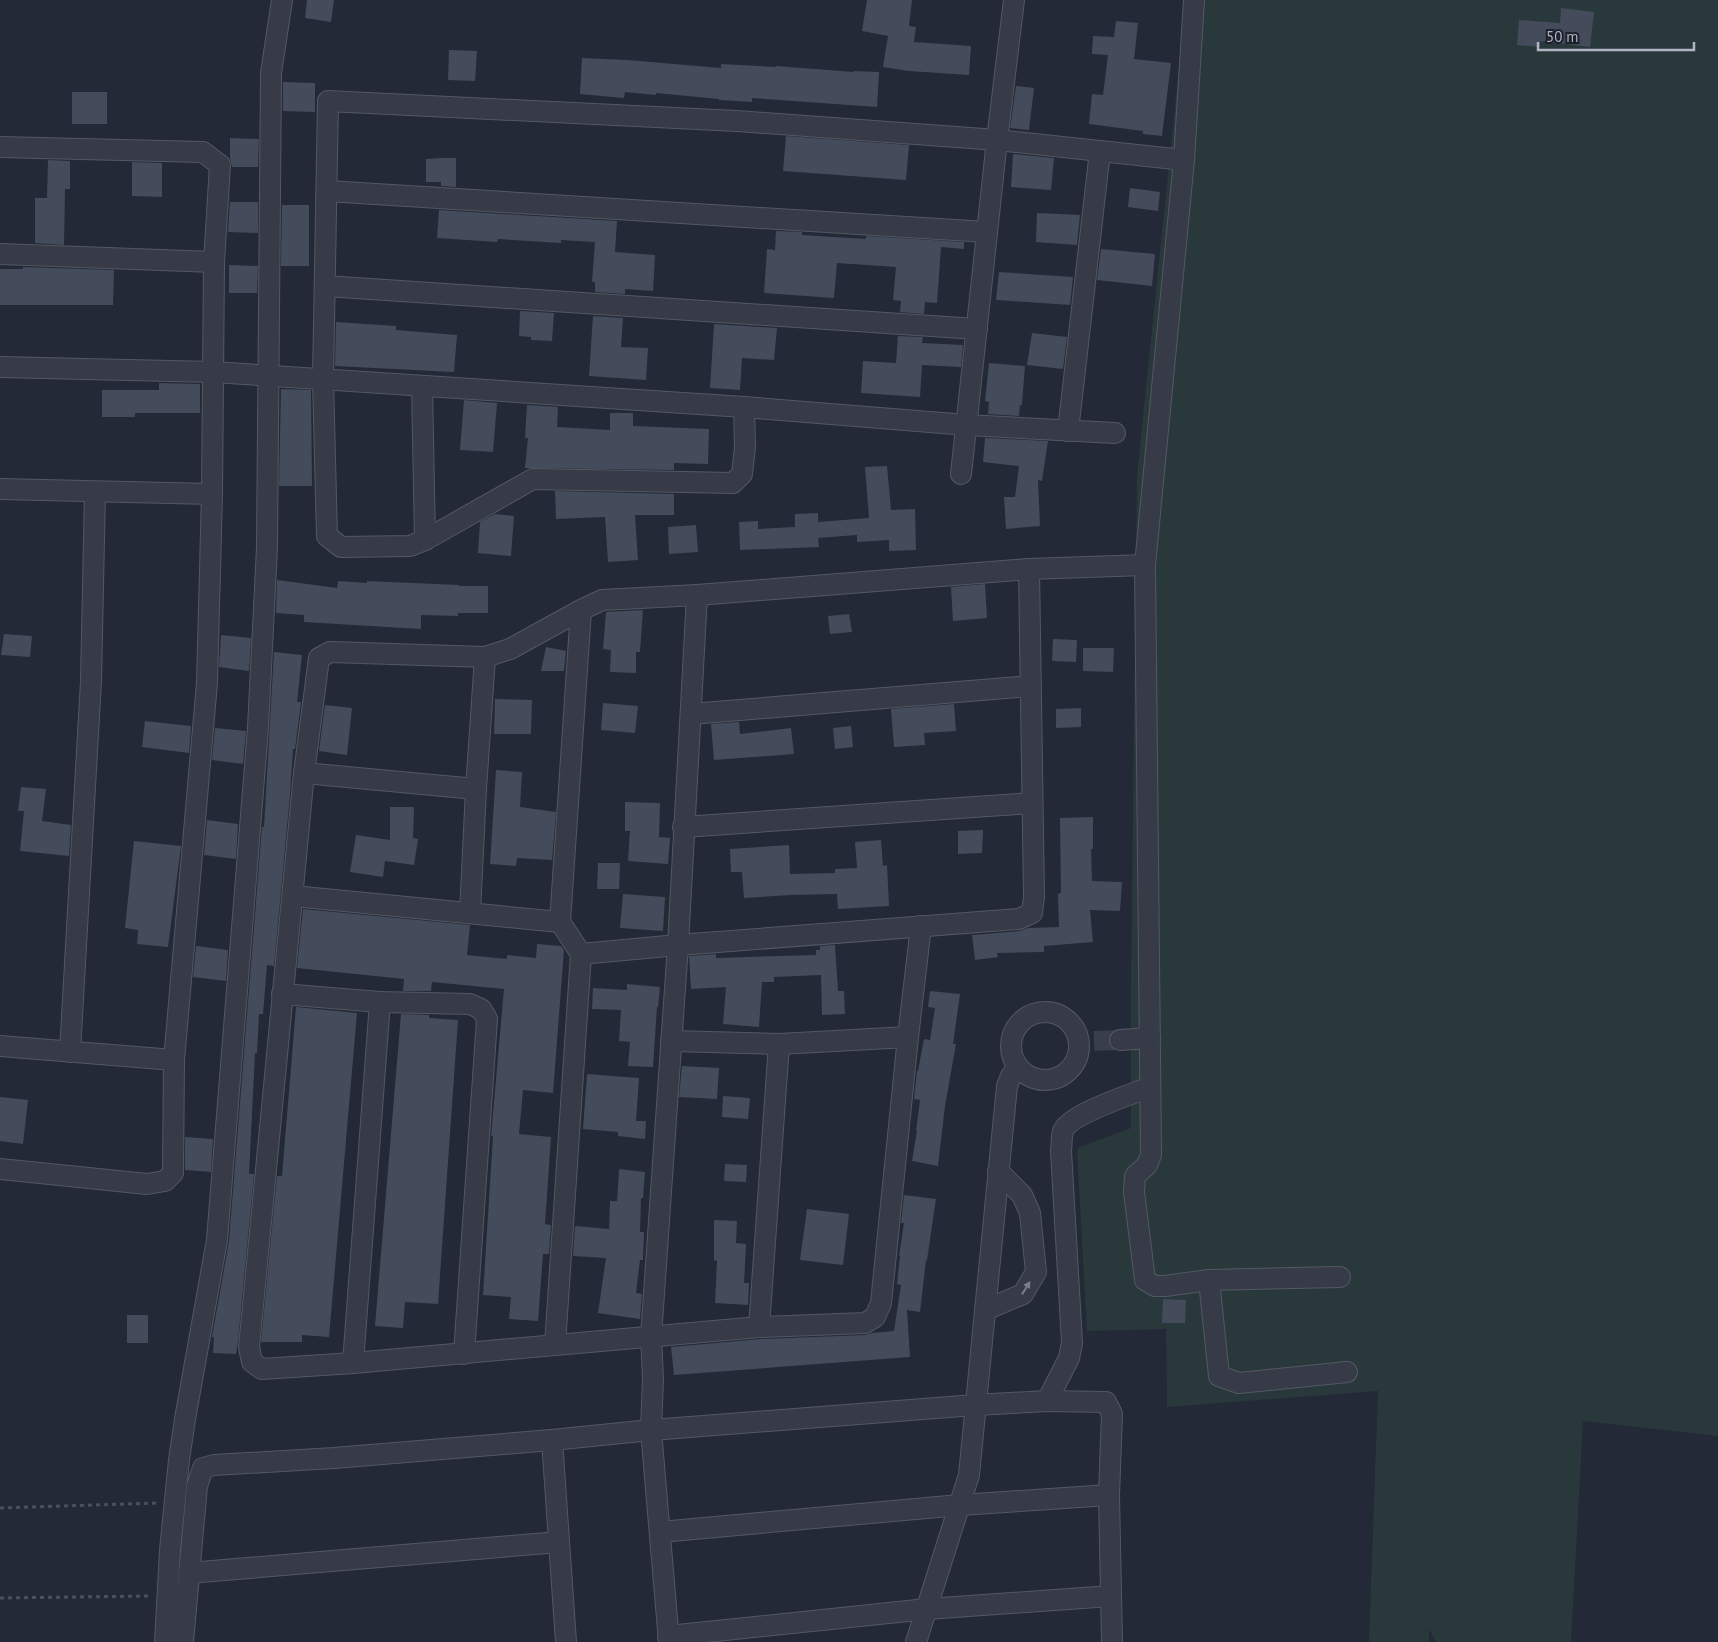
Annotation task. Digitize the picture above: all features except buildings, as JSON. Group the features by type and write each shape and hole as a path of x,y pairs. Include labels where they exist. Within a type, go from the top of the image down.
{"street":[{"path":"165,1642 174,1502 185,1419 218,1240 258,728 267,547 271,73 282,0"},
{"path":"962,474 997,140 1014,0"},
{"path":"1194,0 1184,160 1145,565 1151,1155 1147,1165 1135,1176 1134,1192 1145,1280 1155,1286 1209,1280 1340,1276"},
{"path":"744,407 745,446 742,474 733,483 533,479 425,540 410,546 341,547 327,536 323,379 328,101 737,121 997,140 1184,160"},
{"path":"0,147 203,152 220,166 214,262 212,494 207,683 174,1060 173,1173 165,1181 147,1184 0,1168"},
{"path":"1068,431 1100,151"},
{"path":"327,191 987,232"},
{"path":"0,254 214,262"},
{"path":"325,286 977,329"},
{"path":"0,367 213,372 1115,434"},
{"path":"422,386 425,540"},
{"path":"0,489 212,494"},
{"path":"70,1052 91,681 95,492"},
{"path":"921,926 881,1303 875,1317 865,1323 759,1327 353,1363 262,1369 252,1362 249,1347 282,994 304,773 319,658 330,652 485,657 510,649 602,600 697,595 1029,569 1145,565"},
{"path":"580,954 1019,919 1032,913 1034,897 1029,569"},
{"path":"697,595 678,945 651,1337 653,1378 651,1430 669,1639 927,1609 1111,1596"},
{"path":"555,1345 580,954 560,922 581,610"},
{"path":"470,914 485,657"},
{"path":"690,714 1031,686"},
{"path":"304,773 476,790"},
{"path":"683,827 1032,803"},
{"path":"293,896 560,922"},
{"path":"282,994 380,1002 470,1004 480,1009 487,1019 464,1354"},
{"path":"353,1363 380,1002"},
{"path":"1040,1012 1057,1014 1072,1024 1086,1041 1066,1073 1050,1080 1032,1078 1018,1067 1011,1051 1013,1033 1023,1019 1040,1012"},
{"path":"671,1042 779,1044 908,1037"},
{"path":"1120,1040 1150,1038"},
{"path":"759,1327 779,1044"},
{"path":"0,1046 174,1060"},
{"path":"916,1642 969,1475 1007,1086 1011,1076 1018,1067"},
{"path":"1047,1401 1069,1358 1072,1343 1061,1151 1063,1130 1072,1121 1088,1112 1150,1087"},
{"path":"985,1310 1023,1294 1036,1272 1030,1213 1022,1195 998,1171"},
{"path":"1209,1280 1219,1376 1238,1383 1347,1372"},
{"path":"183,1642 196,1486 203,1468 214,1465 334,1458 651,1430 1047,1401 1106,1402 1112,1414 1109,1496 1112,1642"},
{"path":"552,1440 566,1642"},
{"path":"660,1532 960,1505 1109,1496"},
{"path":"189,1573 559,1542"}],"path":[{"path":"0,1508 174,1502"},
{"path":"0,1598 167,1595"}],"shaded area":[{"path":"1186,0 1718,0 1718,1436 1583,1421 1571,1642 1436,1642 1429,1629 1429,1642 1369,1642 1378,1391 1167,1407 1166,1329 1087,1331 1077,1148 1131,1128 1137,475"}],"tunnel":[{"path":"1094,1041 1120,1040"}]}
